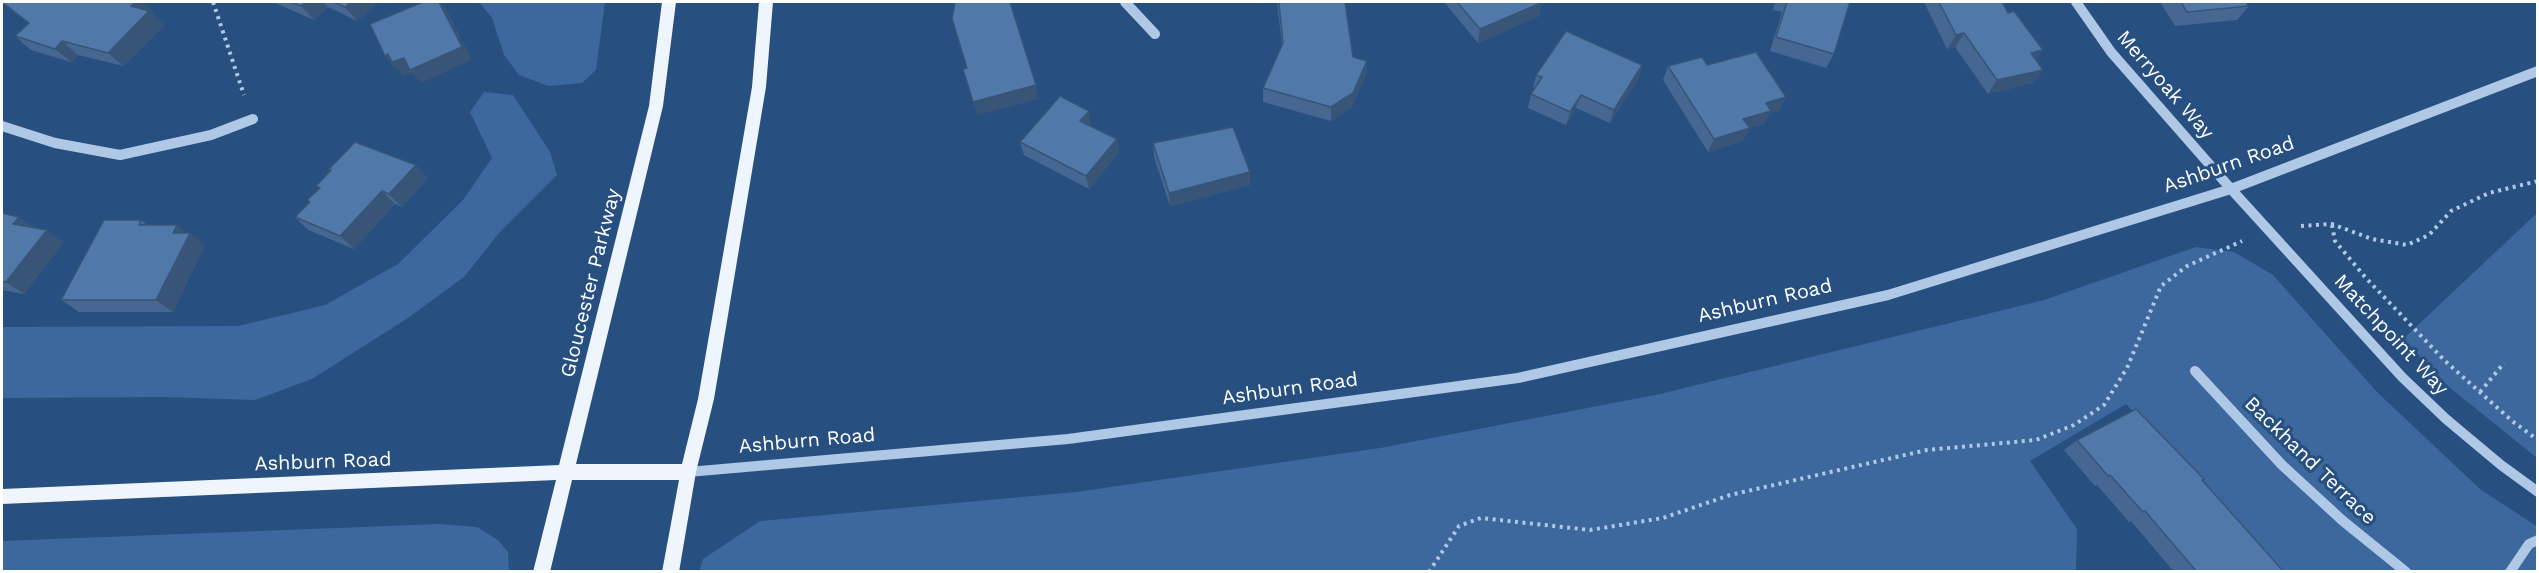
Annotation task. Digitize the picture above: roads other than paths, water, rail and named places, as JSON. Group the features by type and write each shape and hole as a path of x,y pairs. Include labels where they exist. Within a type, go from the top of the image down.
{"main road":[{"name":"Gloucester Parkway","path":"541,572 656,106 669,2"},
{"path":"670,572 688,472 706,399 759,87 766,2"},
{"name":"Ashburn Road","path":"2,497 564,472 688,472"}],"street":[{"path":"1125,2 1155,34"},
{"name":"Merryoak Way","path":"2076,2 2111,52 2231,189"},
{"name":"Ashburn Road","path":"688,472 1068,440 1518,378 1888,295 2231,189 2538,71"},
{"path":"2,126 55,143 120,154 164,147 211,135 253,119"},
{"name":"Matchpoint Way","path":"2231,189 2402,377 2501,465 2538,492"},
{"name":"Backhand Terrace","path":"2195,371 2283,465 2343,521 2406,572"},
{"path":"2510,572 2529,544 2538,540"}]}
